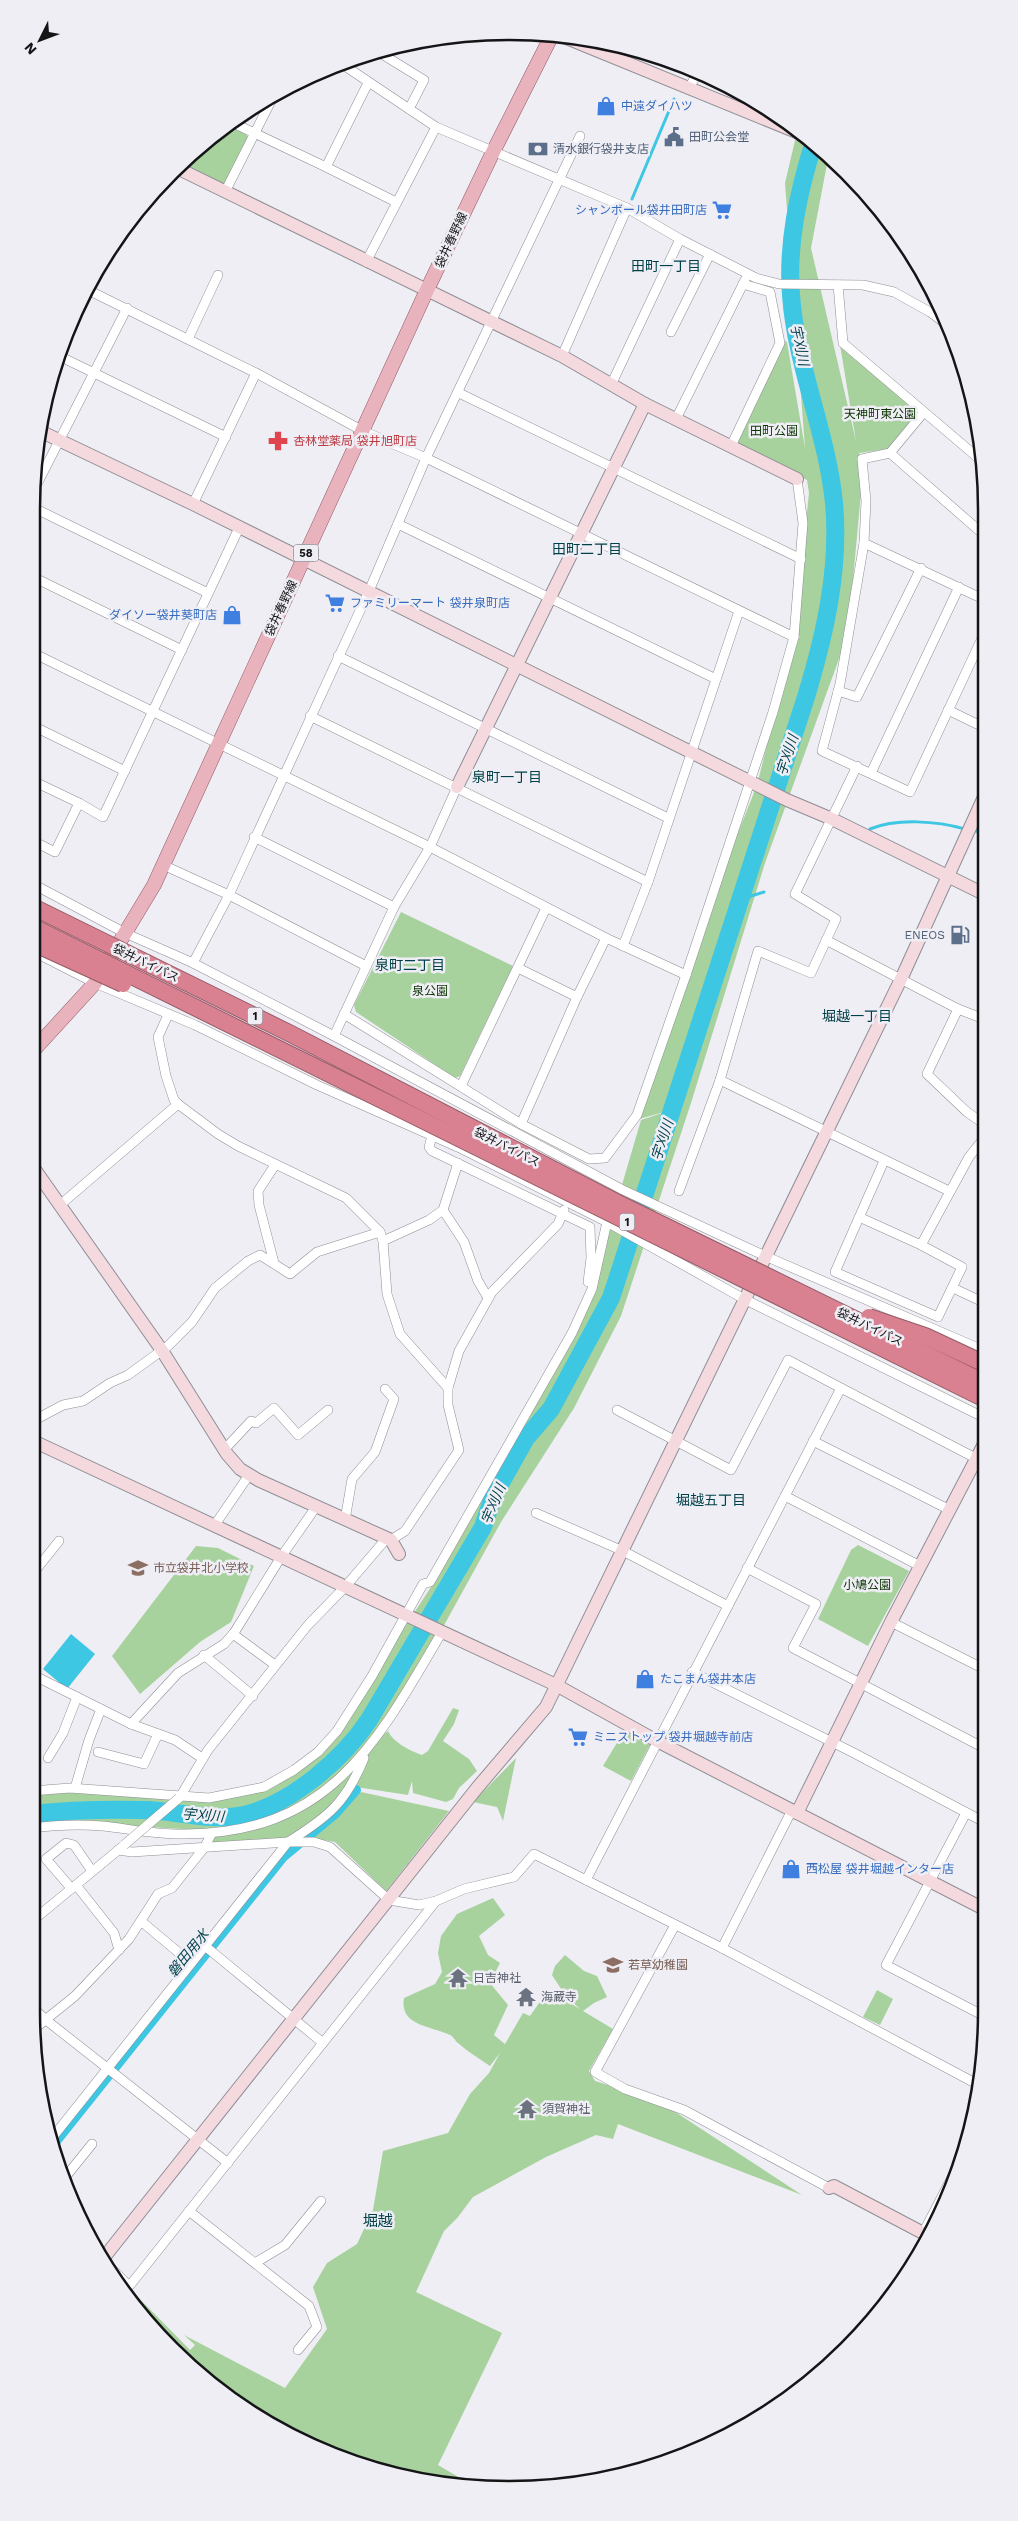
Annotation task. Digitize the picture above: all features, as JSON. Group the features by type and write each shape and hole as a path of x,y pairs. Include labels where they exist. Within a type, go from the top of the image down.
{"highway":[{"path":"40,902 291,1034"},
{"name":"袋井バイパス","path":"40,910 291,1034 978,1395"},
{"name":"袋井バイパス","path":"40,931 532,1174 978,1380"},
{"path":"40,946 96,973 228,1025"},
{"path":"735,1269 786,1280 848,1309 925,1336 978,1361"},
{"path":"735,1269 760,1294 978,1406"}],"main road":[{"name":"袋井春野線","path":"40,1043 95,983 163,865 426,292 492,152 548,42"}],"street":[{"path":"589,47 777,124"},
{"path":"387,56 424,80 409,109"},
{"path":"348,69 436,127 627,208 680,239 752,275 779,284 813,286 864,285 894,292 936,317"},
{"path":"689,88 694,79"},
{"path":"326,167 368,83"},
{"path":"225,192 268,107"},
{"path":"238,126 396,202"},
{"path":"366,262 436,127"},
{"path":"193,963 229,895 254,837 369,591 426,458 459,393 490,320 580,136"},
{"path":"183,171 426,292 490,320 562,356 645,404 797,479 803,523 794,637 773,712 686,975 637,1115 605,1158 589,1159 520,1124 344,1014"},
{"path":"562,356 627,208"},
{"path":"611,384 680,239"},
{"path":"671,332 710,254"},
{"path":"188,339 218,275"},
{"path":"676,419 743,284 752,275"},
{"path":"731,446 780,343 770,292 743,284"},
{"path":"838,285 843,344 975,455"},
{"path":"93,293 127,308 256,373 363,431 426,458 739,612 794,637"},
{"path":"41,475 127,308"},
{"path":"65,359 226,437"},
{"path":"193,504 256,373"},
{"path":"459,393 801,559"},
{"path":"334,1036 394,907 430,847 457,787 645,404"},
{"path":"924,412 890,453 862,459 866,501 864,543 838,691 822,751 910,792 978,647"},
{"path":"46,434 369,591 786,800 832,818 978,891"},
{"path":"890,453 978,530"},
{"path":"40,511 208,593"},
{"path":"398,524 716,679"},
{"path":"40,784 103,817 239,528"},
{"path":"864,543 921,568 978,596"},
{"path":"838,691 857,697 921,568"},
{"path":"40,580 182,650"},
{"path":"871,773 959,587"},
{"path":"623,946 648,882 739,612"},
{"path":"40,656 219,742 430,847 606,938 686,975"},
{"path":"338,656 485,730 668,818"},
{"path":"948,710 978,725"},
{"path":"310,716 648,882"},
{"path":"40,729 125,771"},
{"path":"679,1191 720,1080 758,951 811,973 836,920 795,894 857,766"},
{"path":"40,844 55,852 78,803"},
{"path":"107,2253 477,1788 546,1707 902,977 978,810"},
{"path":"254,837 394,907"},
{"path":"163,865 229,895 366,966"},
{"path":"40,888 125,933 193,963 334,1036 623,1190 765,1256 978,1348"},
{"path":"461,1086 546,908"},
{"path":"520,1124 577,997 606,938"},
{"path":"826,940 978,1016"},
{"path":"40,955 95,983 432,1136 607,1222 744,1299 978,1415"},
{"path":"518,968 577,997"},
{"path":"958,1008 927,1074 967,1112 978,1120"},
{"path":"168,1015 158,1037 166,1076 174,1100 218,1134 275,1165 346,1198 382,1236 387,1294 400,1334 448,1388"},
{"path":"324,1046 343,1041"},
{"path":"309,1071 317,1085"},
{"path":"720,1080 949,1191"},
{"path":"60,1205 178,1104"},
{"path":"432,1136 429,1147 432,1151 563,1212 590,1227 591,1258 588,1283 592,1289"},
{"path":"921,1245 949,1191 978,1146"},
{"path":"859,1217 921,1245 962,1267 938,1317 835,1272 859,1217 884,1161"},
{"path":"40,1417 63,1405 83,1401 110,1383 128,1375 161,1349 168,1346 192,1322 215,1288 248,1261 260,1255 290,1274 317,1252 382,1236 429,1220 443,1210 458,1163"},
{"path":"274,1263 259,1205 258,1191 275,1165"},
{"path":"40,1177 161,1349 224,1450 248,1475 389,1540 398,1554"},
{"path":"443,1210 464,1242 478,1281 488,1298"},
{"path":"40,1914 181,1797 202,1758 308,1625 389,1540 405,1531 459,1450 448,1405 448,1388 458,1351 488,1298 558,1224 563,1212"},
{"path":"40,1790 74,1788 209,1798 264,1786 294,1770 318,1752 337,1731 364,1688 423,1584 430,1582 572,1333 592,1289 607,1222"},
{"path":"953,1288 978,1300"},
{"path":"617,1410 731,1470 788,1360 978,1458"},
{"path":"586,1880 692,1672 841,1388"},
{"path":"345,1520 352,1480 375,1452 394,1400 385,1389"},
{"path":"224,1450 251,1421 256,1423 274,1408 298,1435 328,1410"},
{"path":"813,1441 950,1510"},
{"path":"40,1448 406,1614 556,1685 657,1741 978,1906"},
{"path":"722,1948 794,1811 832,1744 920,1566 950,1510 978,1465"},
{"path":"214,1526 248,1475"},
{"path":"785,1496 920,1566"},
{"path":"131,1724 178,1673 224,1644 233,1634 281,1557 316,1507"},
{"path":"536,1514 623,1551 728,1606"},
{"path":"40,1565 59,1541"},
{"path":"747,1568 816,1604 793,1648 861,1685 978,1744"},
{"path":"891,1622 978,1666"},
{"path":"40,1827 62,1824 184,1834 212,1833 252,1827 274,1821 293,1812 331,1787 366,1751 400,1704 440,1631"},
{"path":"233,1634 275,1665"},
{"path":"204,1655 252,1696"},
{"path":"692,1672 978,1819"},
{"path":"40,1678 131,1724 175,1740 202,1758"},
{"path":"48,1758 63,1733 77,1697"},
{"path":"74,1788 101,1709"},
{"path":"98,1752 144,1764 158,1734"},
{"path":"56,2133 288,1842 324,1818 347,1794 366,1751"},
{"path":"966,1812 929,1879 886,1965 978,2013"},
{"path":"40,2025 75,1996 119,1950 158,1894 172,1888 204,1848 212,1833"},
{"path":"121,1847 132,1852 314,1842 330,1846 389,1900 418,1905 436,1901 464,1890 514,1877 534,1854 722,1948 973,2082"},
{"path":"92,1871 74,1845 66,1843 46,1859 74,1886 114,1933 119,1950"},
{"path":"128,2285 436,1901"},
{"path":"141,1921 191,1963"},
{"path":"675,1925 595,2072 625,2089 684,2110 828,2188 834,2186 922,2233"},
{"path":"205,1946 323,2043"},
{"path":"40,2014 228,2162"},
{"path":"69,2173 92,2144"},
{"path":"255,2263 285,2245 321,2201"},
{"path":"189,2211 309,2306 317,2327 298,2350"}],"green space":[{"path":"235,128 246,133 248,139 226,184 222,186 186,169"},
{"path":"796,138 827,164 811,248 856,441 840,345 916,409 917,414 888,449 859,453 863,471 848,634 765,863 691,1103 621,1316 574,1408 501,1522 405,1696 369,1747 388,1731 393,1739 411,1751 422,1755 428,1751 453,1708 459,1710 454,1724 443,1741 469,1759 477,1771 459,1788 453,1799 446,1802 413,1793 412,1781 408,1795 356,1787 369,1748 350,1789 288,1842 206,1844 212,1833 224,1832 152,1827 79,1825 40,1827 40,1791 209,1798 288,1776 325,1748 433,1584 597,1283 609,1229 641,1120 671,1110 632,1121 706,913 757,785 794,637 809,493 807,480 738,445 736,441 785,341 787,342 805,448 785,183"},
{"name":"泉公園","path":"401,912 513,966 460,1076 455,1078 356,1012 354,1005"},
{"name":"小鳩公園","path":"858,1545 909,1571 868,1646 818,1619 851,1550"},
{"path":"196,1546 218,1548 254,1566 231,1622 200,1642 140,1694 112,1656"},
{"path":"624,1731 650,1745 631,1781 603,1766"},
{"path":"516,1758 503,1821 497,1807 473,1802"},
{"path":"361,1792 449,1811 386,1891 335,1842 311,1838"},
{"path":"493,1898 505,1915 479,1936 488,1955 500,1963 490,1983 508,2005 494,2035 505,2044 523,2013 530,2016 548,1990 580,2009 565,1995 552,1975 555,1966 565,1955 584,1971 597,1976 607,1997 583,2011 613,2029 589,2071 595,2081 657,2100 802,2195 618,2124 613,2139 596,2135 546,2157 473,2197 458,2217 444,2231 416,2292 502,2333 438,2465 461,2478 418,2472 358,2456 302,2433 274,2418 248,2402 200,2365 177,2344 132,2291 190,2350 195,2345 184,2335 285,2388 327,2329 313,2287 327,2263 357,2244 373,2210 383,2151 448,2133 470,2094 489,2073 500,2053 490,2066 450,2035 418,2024 412,2020 404,2007 404,1998 435,1984 442,1972 438,1953 441,1936 457,1914"},
{"path":"877,1990 893,1999 880,2025 863,2017"}],"water":[{"path":"71,1634 95,1654 67,1689 43,1669"}],"waterway":[{"path":"632,199 674,99"},
{"name":"宇刈川","path":"40,1813 145,1810 220,1817 244,1815 280,1801 314,1778 330,1764 345,1750 369,1720 483,1527 493,1497 526,1438 551,1409 611,1298 806,697 825,625 835,552 834,503 825,451 799,347 794,321 790,276 792,238 798,201 811,151"},
{"path":"870,829 892,823 905,822 942,824 965,829"},
{"path":"971,830 978,832"},
{"path":"739,900 764,892"},
{"name":"磐田用水","path":"58,2139 283,1857 335,1814 356,1790"}],"place":[{"name":"中遠ダイハツ","path":"606,106"},
{"name":"田町公会堂","path":"674,137"},
{"name":"清水銀行袋井支店","path":"538,149"},
{"name":"シャンボール袋井田町店","path":"722,210"},
{"name":"杏林堂薬局 袋井旭町店","path":"278,441"},
{"name":"ファミリーマート 袋井泉町店","path":"335,603"},
{"name":"ダイソー袋井葵町店","path":"232,615"},
{"name":"ENEOS","path":"960,935"},
{"name":"市立袋井北小学校","path":"138,1568"},
{"name":"たこまん袋井本店","path":"645,1679"},
{"name":"ミニストップ 袋井堀越寺前店","path":"578,1737"},
{"name":"西松屋 袋井堀越インター店","path":"791,1869"},
{"name":"若草幼稚園","path":"613,1965"},
{"name":"日吉神社","path":"458,1978"},
{"name":"海蔵寺","path":"526,1997"},
{"name":"須賀神社","path":"527,2109"}],"district":[{"name":"田町一丁目","path":"666,266"},
{"name":"田町二丁目","path":"587,549"},
{"name":"泉町一丁目","path":"507,777"},
{"name":"泉町二丁目","path":"410,965"},
{"name":"堀越一丁目","path":"857,1016"},
{"name":"堀越五丁目","path":"711,1500"},
{"name":"堀越","path":"378,2221"}],"park label":[{"name":"天神町東公園","path":"880,414"},
{"name":"田町公園","path":"774,431"}]}
